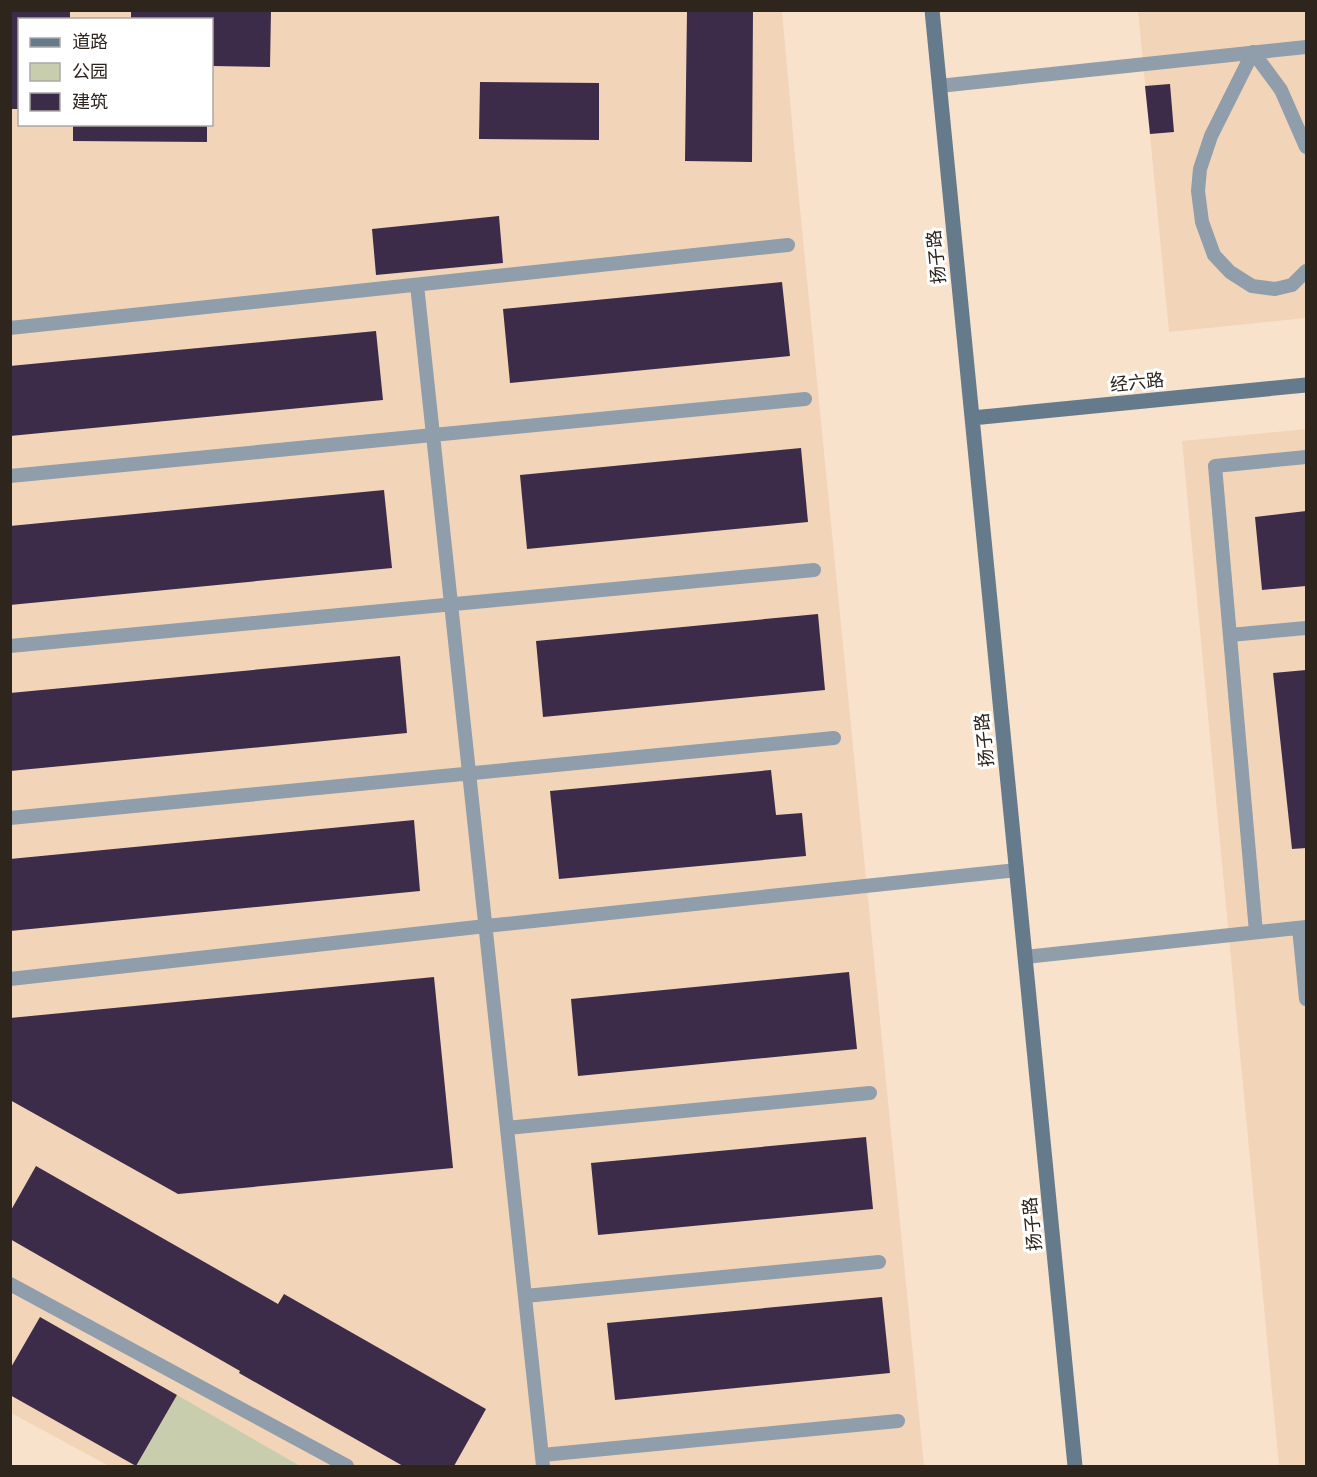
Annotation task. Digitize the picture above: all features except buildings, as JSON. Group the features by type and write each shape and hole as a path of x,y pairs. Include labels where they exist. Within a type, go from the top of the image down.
{"street":[{"name":"扬子路","path":"932,10 1075,1467"},
{"name":"经六路","path":"972,418 1306,385"}],"lane":[{"path":"939,86 1306,47"},
{"path":"1253,52 1281,90 1306,147"},
{"path":"1253,52 1211,136 1200,169 1198,191 1203,222 1214,255 1230,272 1252,286 1275,289 1292,285 1306,271"},
{"path":"10,328 788,245"},
{"path":"417,285 543,1461 898,1421"},
{"path":"10,476 805,399"},
{"path":"1256,933 1215,466 1306,457"},
{"path":"10,646 814,570"},
{"path":"1230,635 1306,628"},
{"path":"10,818 834,738"},
{"path":"10,979 1017,870"},
{"path":"1025,957 1303,927 1306,999"},
{"path":"507,1128 870,1093"},
{"path":"525,1296 879,1262"},
{"path":"10,1284 347,1467"}],"shaded area":[{"path":"10,11 782,11 924,1466 109,1466 11,1413"},
{"path":"1138,11 1306,11 1306,318 1169,332"},
{"path":"1306,429 1306,1466 1279,1466 1182,441"}],"green space":[{"path":"177,1395 300,1466 137,1465"}]}
